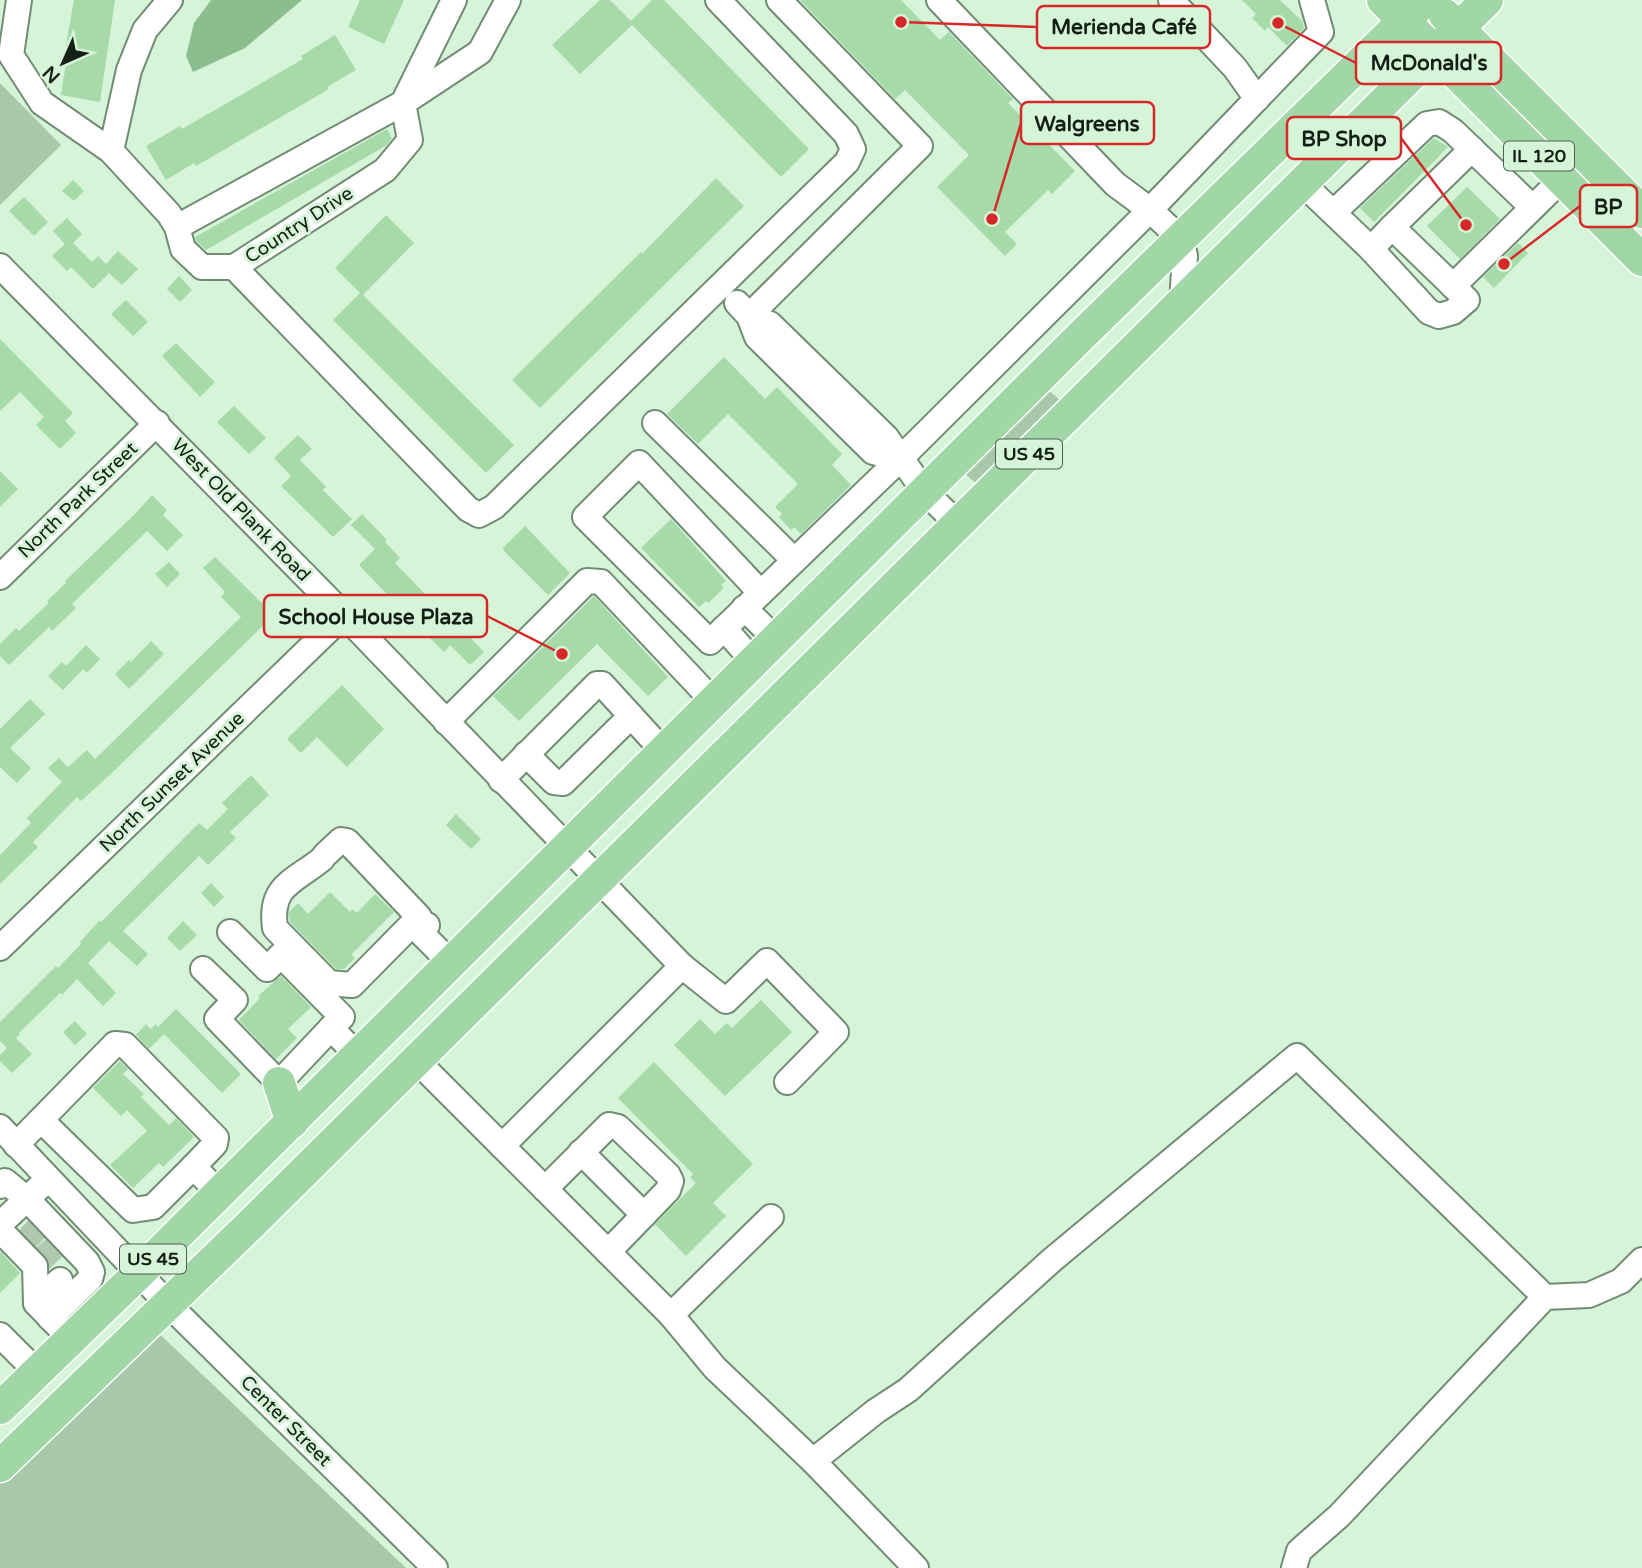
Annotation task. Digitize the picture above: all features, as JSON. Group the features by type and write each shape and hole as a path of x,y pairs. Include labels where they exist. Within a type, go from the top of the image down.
{"main road":[{"name":"US 45","path":"0,1466 389,1087 1487,0"},
{"name":"US 45","path":"0,1408 37,1372 53,1320 138,1274 1181,239 1410,5"},
{"path":"1410,5 1458,28 1642,212"},
{"name":"IL 120","path":"1410,5 1435,52 1642,260"},
{"path":"358,1056 389,1087"},
{"path":"279,1083 317,1097"},
{"path":"279,1083 292,1122"}],"street":[{"name":"Country Drive","path":"19,0 11,55 42,103 111,151 169,214 177,227 183,249 202,267 234,267 385,170 410,140 403,103"},
{"path":"111,151 128,70 145,30 170,0"},
{"path":"403,103 454,0"},
{"path":"177,227 403,103 480,52 508,0"},
{"path":"718,0 846,134 853,149 847,162 733,299"},
{"path":"234,267 468,509 479,515 494,507 733,299 920,146 779,0"},
{"path":"939,0 1115,184 1150,210 1181,239 1185,256 1182,302"},
{"path":"1171,0 1235,68 1257,99"},
{"path":"777,640 752,600 639,463 585,517 709,642 752,600 900,459 1150,210 1321,32 1312,0"},
{"path":"1334,212 1427,124 1439,122 1454,131 1532,207"},
{"path":"1371,249 1472,149"},
{"path":"1303,183 1371,249 1429,312 1439,316 1453,312 1460,293 1532,207 1562,179"},
{"path":"1392,227 1460,293"},
{"name":"West Old Plank Road","path":"0,265 344,615 682,966 726,1001 767,961 836,1032 787,1082"},
{"path":"733,299 770,324 873,452 900,459 925,492 958,524"},
{"path":"655,423 794,560"},
{"name":"North Park Street","path":"0,577 157,424"},
{"path":"446,722 587,581 601,582 714,702"},
{"name":"North Sunset Avenue","path":"0,948 344,615"},
{"path":"724,628 754,662"},
{"path":"501,780 597,684 602,684 664,752"},
{"path":"526,754 554,782 563,783 631,716"},
{"path":"423,921 352,985 330,983 275,928 273,918 277,894 341,840 346,841 423,921 435,923 455,944 457,955"},
{"path":"203,969 235,1000 216,1018 279,1083 342,1017 281,955 267,969 230,932"},
{"path":"502,1146 682,966"},
{"path":"331,1028 358,1056"},
{"path":"8,1136 41,1119 115,1044 125,1045 216,1138 215,1144 153,1207 133,1210 41,1119"},
{"path":"813,1461 876,1411 908,1390 1052,1260 1297,1056 1545,1297"},
{"path":"416,1060 671,1315 715,1368 813,1461 916,1568"},
{"path":"545,1189 610,1125 618,1127 668,1175 671,1181 668,1191 608,1252"},
{"name":"Center Street","path":"8,1136 138,1274 435,1568"},
{"path":"581,1153 644,1215"},
{"path":"193,1167 220,1193"},
{"path":"43,1242 64,1195 90,1168"},
{"path":"0,1186 5,1181 27,1199 43,1242 53,1320"},
{"path":"0,1224 27,1199 64,1195"},
{"path":"671,1315 771,1217"},
{"path":"0,1230 43,1242 73,1268 92,1272 90,1279 53,1320"},
{"path":"1294,1568 1299,1550 1339,1516 1545,1297 1589,1295 1621,1281 1642,1260"},
{"path":"53,1320 73,1268"},
{"path":"0,1335 37,1372"}],"shaded area":[{"path":"211,0 302,0 245,48 193,72 186,56 194,23"},
{"path":"0,83 61,145 0,205"},
{"path":"1048,390 1060,400 1011,455 978,485 964,473"},
{"path":"149,1324 406,1568 0,1568 0,1469"}],"building":[{"path":"74,0 115,0 100,102 61,95 66,63 63,62"},
{"path":"360,0 404,0 384,44 348,27"},
{"path":"600,0 610,0 631,21 652,0 664,0 809,149 781,177 632,25 580,74 552,45"},
{"path":"800,0 901,0 940,40 949,32 1013,99 1008,103 1075,171 1052,194 1048,190 1005,232 1017,244 1005,256 937,187 969,155 905,90 895,99"},
{"path":"1242,0 1280,0 1302,21 1304,28 1287,46 1268,27 1265,31 1252,18 1256,14"},
{"path":"335,35 356,70 327,87 329,89 196,166 194,163 166,180 146,146 180,126 182,129 303,59 301,56"},
{"path":"387,129 392,138 387,145 206,250 196,241 195,237"},
{"path":"1434,138 1448,147 1374,222 1360,208"},
{"path":"716,178 744,206 540,408 512,380"},
{"path":"73,180 84,191 74,201 62,191"},
{"path":"1467,187 1500,219 1460,259 1427,226"},
{"path":"24,197 48,222 34,236 9,211"},
{"path":"386,215 414,243 363,295 514,445 486,473 333,320 360,293 335,268"},
{"path":"67,218 82,234 73,243 92,262 98,256 106,264 118,251 138,269 122,285 109,273 93,289 71,267 67,271 52,256 65,244 53,231"},
{"path":"1518,243 1528,253 1494,288 1483,277"},
{"path":"179,276 192,290 180,302 167,289"},
{"path":"126,300 148,322 133,336 111,314"},
{"path":"0,339 73,413 65,421 76,433 60,449 36,425 44,417 20,392 0,411"},
{"path":"176,343 215,382 200,397 162,356"},
{"path":"724,357 765,399 777,387 842,454 832,465 851,485 801,534 794,527 791,530 779,517 782,514 775,507 798,484 728,414 698,444 667,414"},
{"path":"234,406 266,438 249,454 217,422"},
{"path":"298,435 312,449 300,460 326,487 323,490 352,519 333,537 281,486 291,476 274,458"},
{"path":"0,471 18,489 0,507"},
{"path":"152,495 167,510 163,515 183,535 167,551 147,531 72,604 76,608 52,631 49,627 9,665 0,656 0,644 16,628 19,631 49,603 47,601 65,581"},
{"path":"362,514 400,558 395,563 424,593 404,612 359,565 375,549 351,525"},
{"path":"671,519 726,581 721,585 724,588 708,603 706,601 699,607 641,548"},
{"path":"525,526 570,573 548,595 503,548"},
{"path":"215,557 274,615 115,770 81,801 77,797 33,842 38,847 0,884 0,855 31,823 27,818 62,782 48,768 59,758 68,767 87,750 95,759 241,617 221,597 225,592 203,568"},
{"path":"169,562 180,574 167,587 155,574"},
{"path":"594,596 668,677 648,696 597,644 519,721 493,696"},
{"path":"436,618 446,628 454,621 484,652 470,665 450,645 444,652 423,631"},
{"path":"151,641 164,654 129,689 115,674"},
{"path":"86,645 100,659 87,673 83,669 63,690 48,676 62,662 66,666"},
{"path":"342,685 384,729 347,767 317,737 301,753 287,739"},
{"path":"30,699 45,714 10,748 31,768 17,783 0,767 0,729"},
{"path":"251,775 269,795 230,832 236,838 208,865 199,856 123,931 148,954 137,966 109,941 88,963 116,993 103,1006 77,979 19,1033 16,1038 32,1054 12,1073 0,1061 0,1055 7,1048 0,1041 0,1022 56,966 58,968 100,920 101,922 199,823 207,830 228,809 222,803"},
{"path":"456,814 481,839 471,849 446,825"},
{"path":"211,883 224,897 214,907 201,893"},
{"path":"330,892 350,912 352,909 357,913 375,894 394,912 351,955 355,958 344,969 336,969 290,922 289,912 298,903 308,914"},
{"path":"183,921 197,935 180,951 167,938"},
{"path":"281,976 311,1007 288,1029 297,1038 276,1059 239,1020 260,998 258,996"},
{"path":"761,1000 792,1032 725,1096 674,1045 700,1019 715,1034 727,1023 732,1028"},
{"path":"176,1009 241,1074 222,1093 164,1034 149,1049 136,1035 146,1024 151,1029 156,1024 158,1027"},
{"path":"75,1021 87,1034 75,1045 63,1032"},
{"path":"120,1061 128,1069 123,1074 144,1094 141,1097 169,1125 176,1118 194,1137 163,1167 159,1163 133,1188 110,1165 147,1131 127,1110 121,1116 93,1088"},
{"path":"654,1062 753,1164 713,1203 726,1216 686,1256 655,1224 696,1183 690,1177 693,1174 618,1098"},
{"path":"0,1251 20,1273 0,1293"}],"tunnel":[{"path":"24,1242 39,1227"},
{"path":"41,1260 56,1246"}],"place":[{"name":"Merienda Café","path":"901,22"},
{"name":"McDonald's","path":"1278,23"},
{"name":"Walgreens","path":"992,219"},
{"name":"BP Shop","path":"1466,225"},
{"name":"BP","path":"1504,264"},
{"name":"School House Plaza","path":"562,654"}]}
